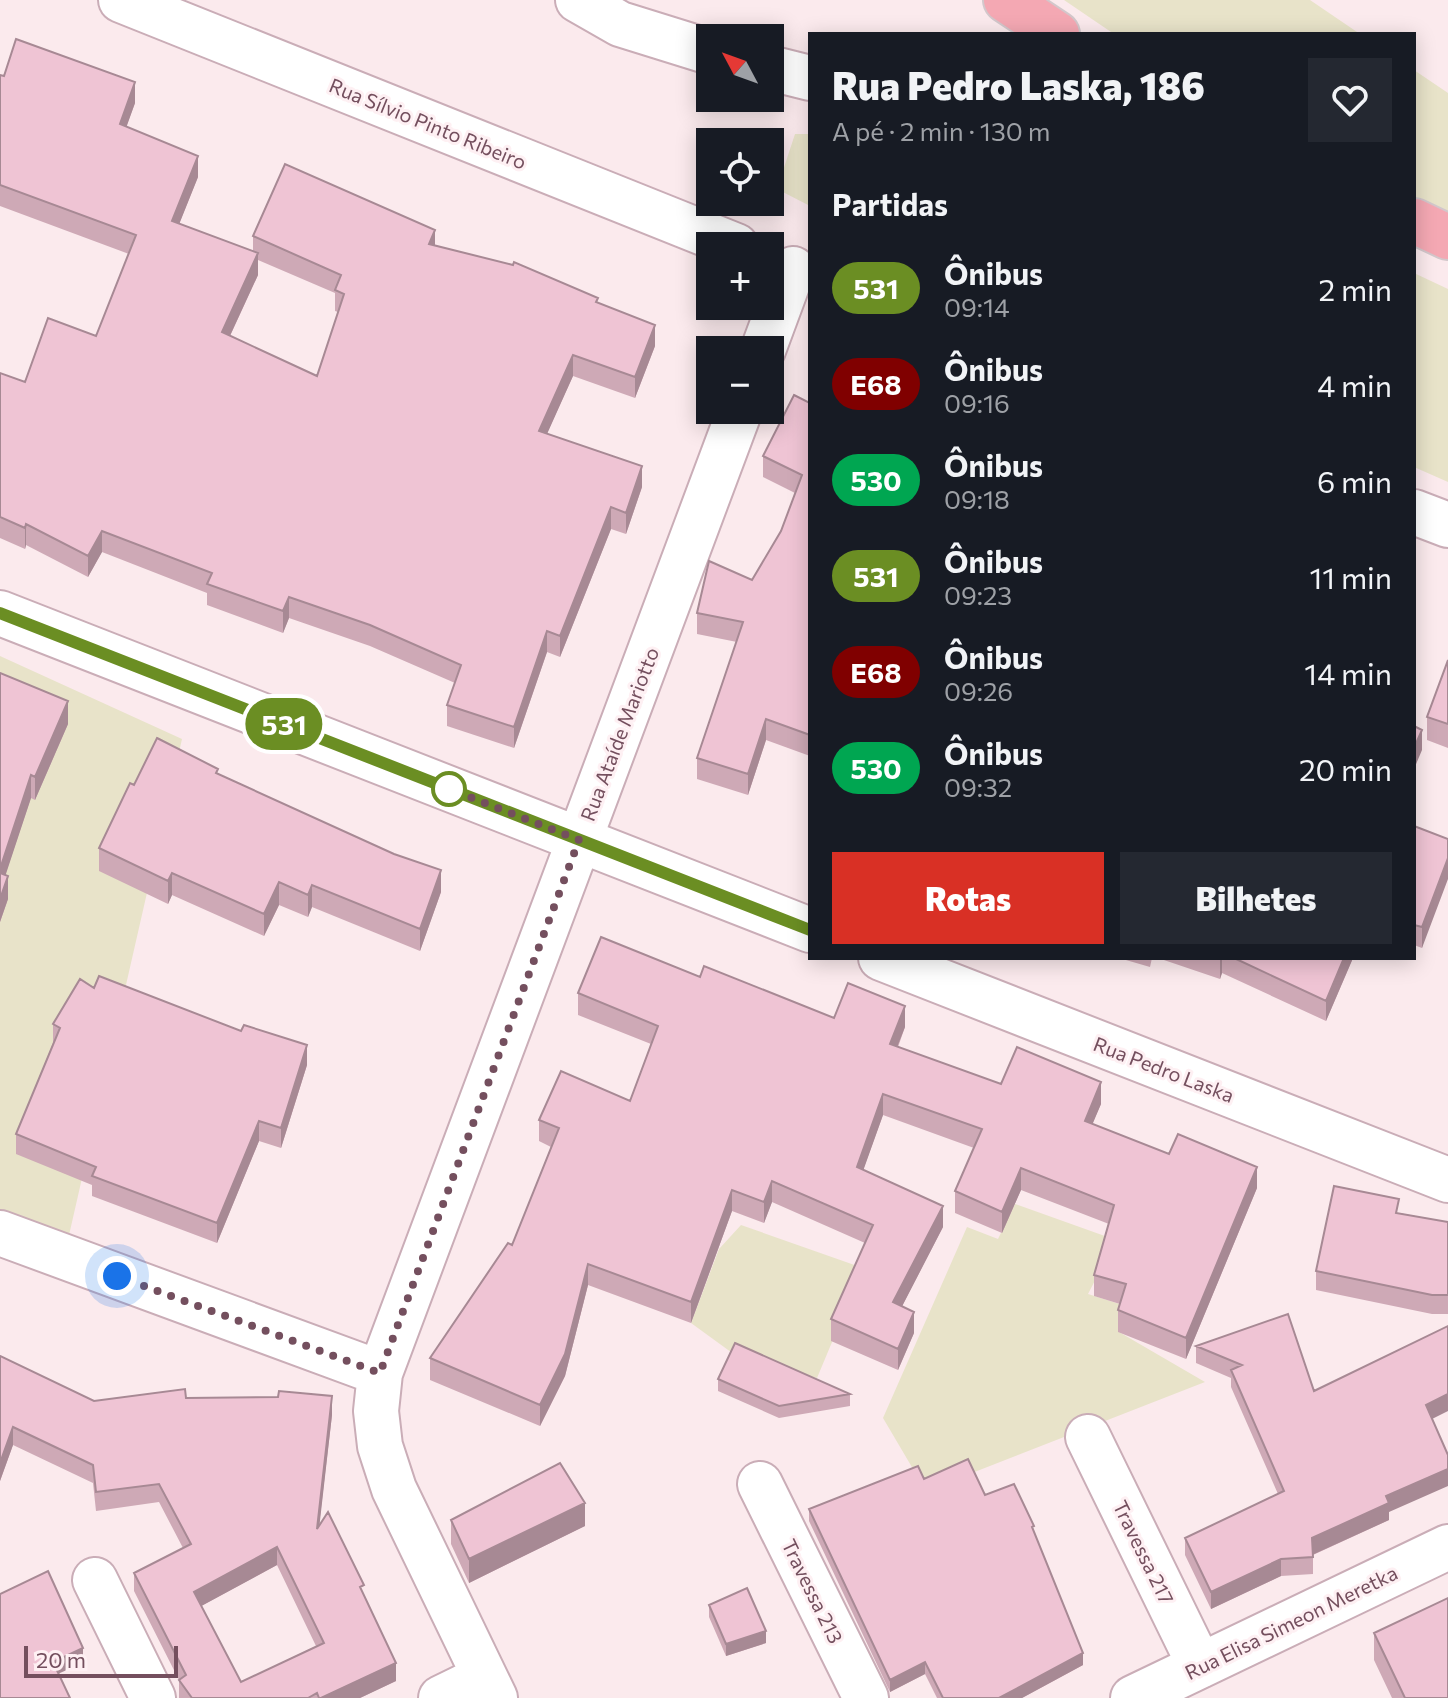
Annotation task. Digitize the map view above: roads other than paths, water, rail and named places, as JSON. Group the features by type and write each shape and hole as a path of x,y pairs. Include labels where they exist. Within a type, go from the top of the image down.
{"main road":[{"path":"1006,0 1054,32"},
{"path":"1416,222 1448,237"}],"street":[{"name":"Rua Sílvio Pinto Ribeiro","path":"121,0 701,232"},
{"path":"578,0 620,24 696,48"},
{"path":"784,72 808,78"},
{"path":"768,336 791,268"},
{"name":"Rua Ataíde Mariotto","path":"490,1688 394,1489 380,1446 376,1411 380,1373 735,424"},
{"path":"1416,513 1448,525"},
{"path":"0,613 808,929"},
{"name":"Rua Pedro Laska","path":"886,960 1447,1177"},
{"path":"0,1233 380,1373"},
{"name":"Travessa 217","path":"1088,1437 1200,1666"},
{"name":"Travessa 213","path":"760,1484 866,1698"},
{"name":"Rua Elisa Simeon Meretka","path":"1133,1698 1448,1547"},
{"path":"95,1580 153,1698"},
{"path":"441,1698 490,1688"}]}
